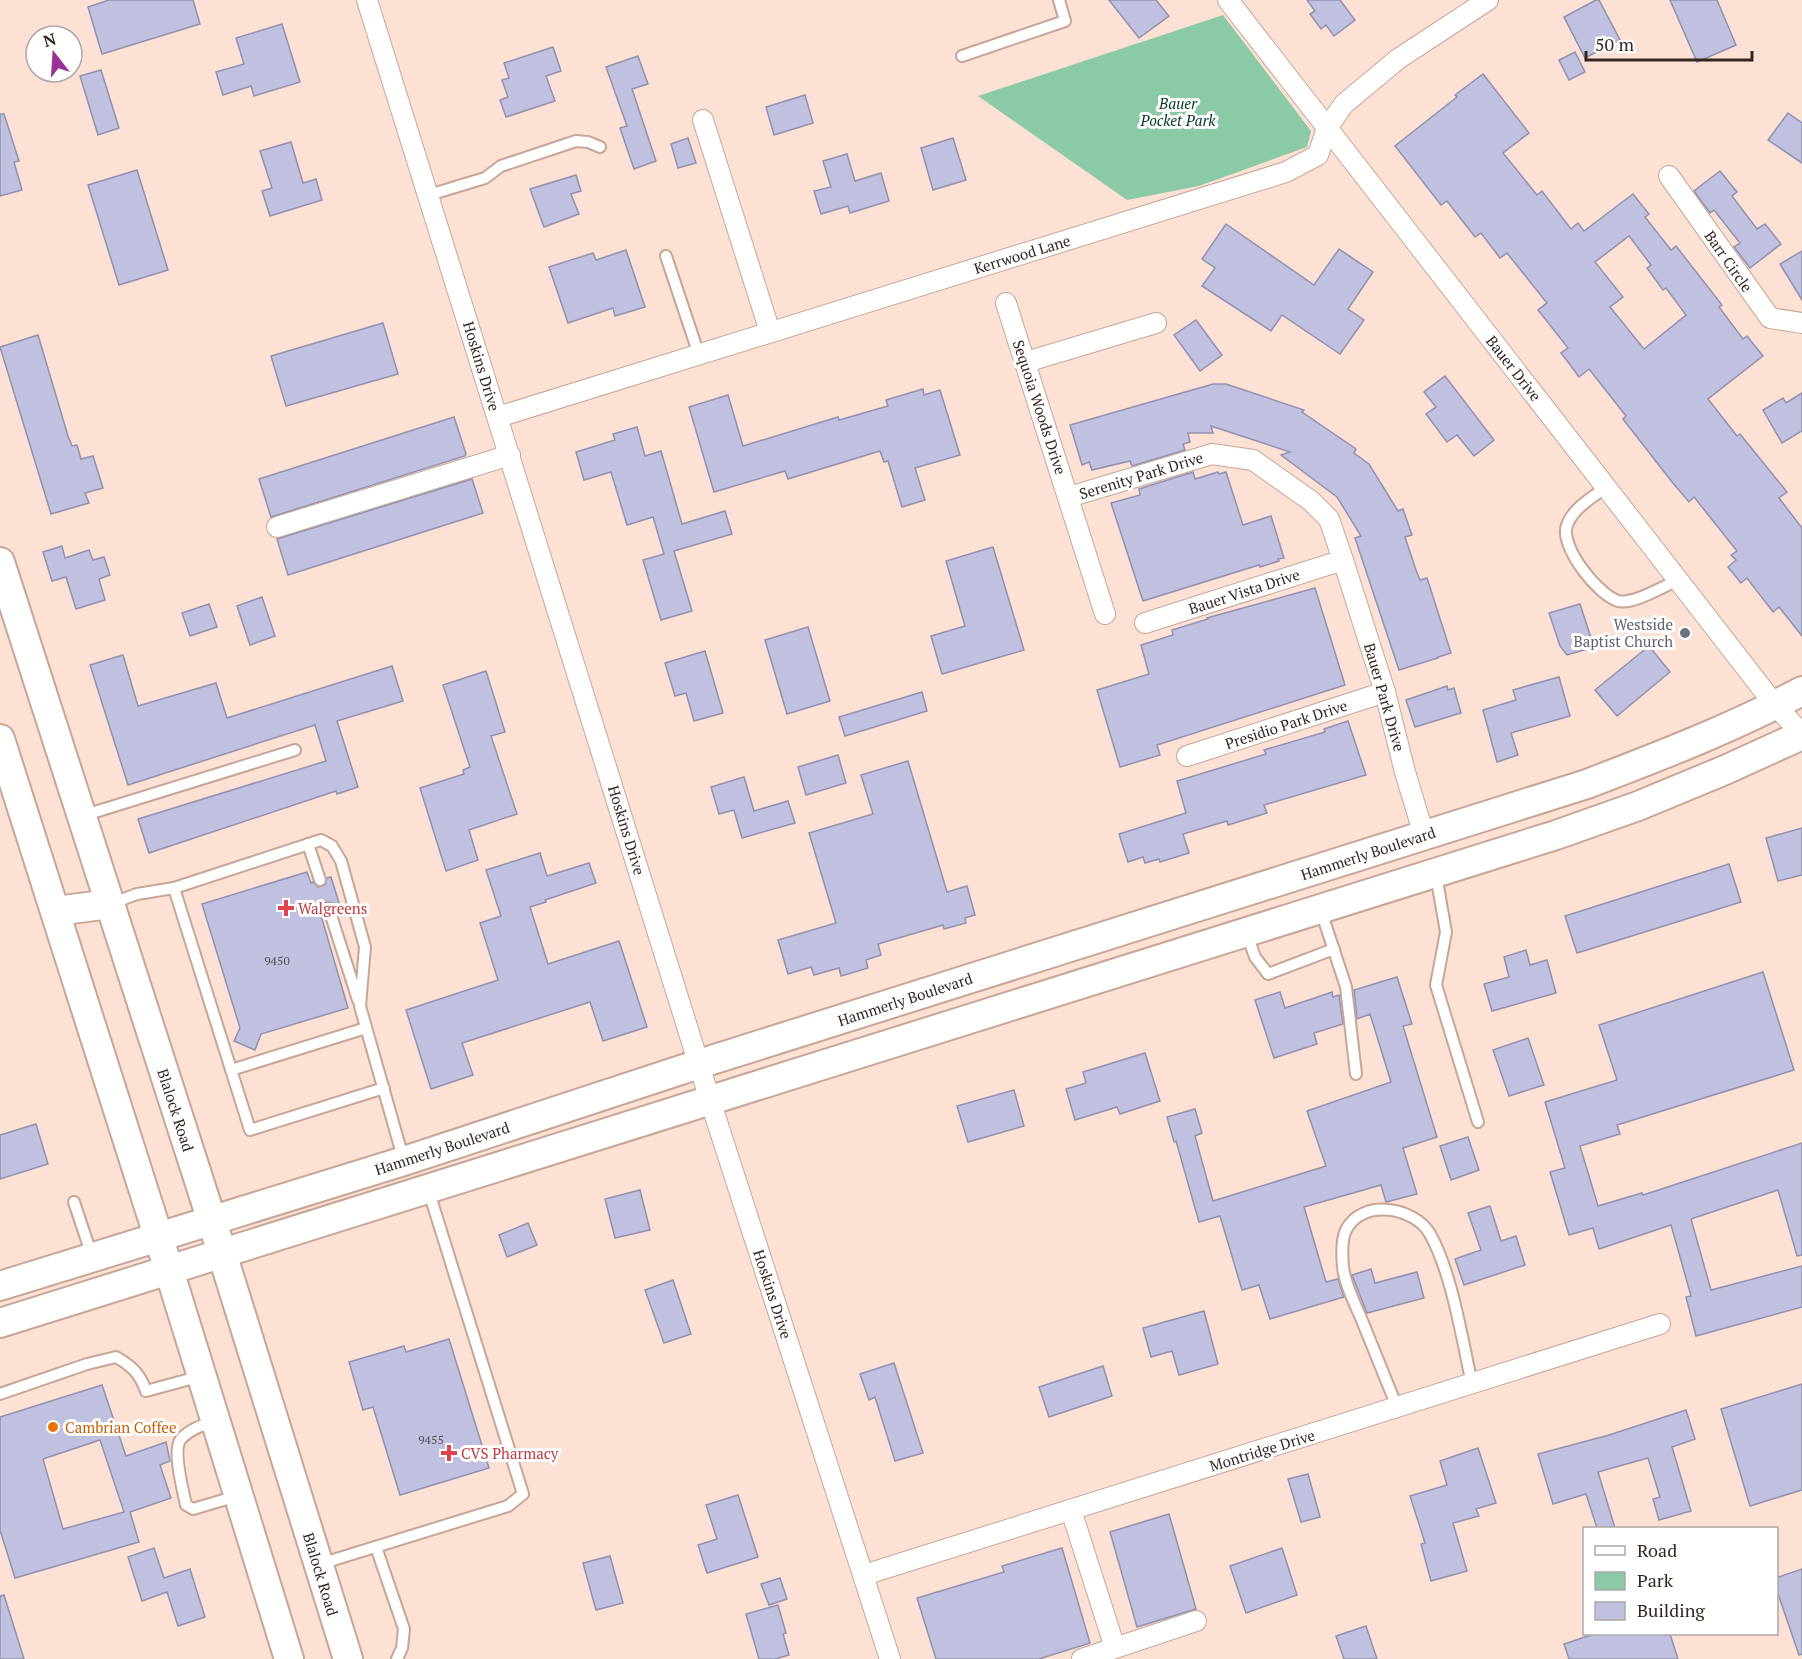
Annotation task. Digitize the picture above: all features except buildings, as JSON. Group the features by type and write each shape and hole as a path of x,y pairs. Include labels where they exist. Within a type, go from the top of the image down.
{"main road":[{"name":"Blalock Road","path":"0,562 212,1221 348,1659"},
{"name":"Hammerly Boulevard","path":"0,1286 405,1161 699,1064 1587,784 1651,759 1802,692"},
{"path":"0,1323 1556,835 1638,806 1725,770 1802,734"},
{"path":"0,739 169,1270 289,1659"},
{"path":"1424,835 1435,872"},
{"path":"56,911 110,904"},
{"path":"1126,929 1137,966"}],"street":[{"name":"Hoskins Drive","path":"368,0 710,1100 890,1659"},
{"name":"Bauer Drive","path":"1228,0 1775,705 1802,734"},
{"name":"Kerrwood Lane","path":"498,417 1286,172 1318,155 1327,128 1344,104 1398,59 1488,0"},
{"path":"703,120 770,332"},
{"name":"Barr Circle","path":"1669,176 1770,318 1802,324"},
{"name":"Sequoia Woods Drive","path":"1006,303 1105,614"},
{"path":"1026,362 1156,322"},
{"name":"Serenity Park Drive","path":"1069,497 1212,454 1254,460 1311,501 1329,519 1343,560"},
{"path":"277,527 510,455"},
{"name":"Bauer Vista Drive","path":"1145,623 1343,560"},
{"name":"Bauer Park Drive","path":"1343,560 1386,692 1405,772 1424,835"},
{"name":"Presidio Park Drive","path":"1187,756 1386,692"},
{"name":"Montridge Drive","path":"864,1575 1660,1324"},
{"path":"1071,1510 1115,1648"},
{"path":"1082,1659 1196,1622"}],"lane":[{"path":"962,56 1065,21 1059,0"},
{"path":"429,195 485,178 501,166 576,141 588,142 600,147"},
{"path":"666,256 699,355"},
{"path":"1606,487 1574,513 1566,528 1568,542 1575,559 1596,585 1618,601 1631,601 1678,580"},
{"path":"82,816 295,750"},
{"path":"110,904 138,894 174,888 321,840 332,846 341,861 365,947 360,1006"},
{"path":"308,844 320,880"},
{"path":"1435,872 1446,932 1436,985 1478,1122"},
{"path":"174,888 249,1130 384,1088"},
{"path":"1320,908 1346,987 1356,1074"},
{"path":"329,909 405,1161"},
{"path":"1245,931 1255,957 1268,974 1334,949"},
{"path":"231,1070 366,1028"},
{"path":"318,1564 508,1506 523,1494 428,1188"},
{"path":"74,1202 92,1256"},
{"path":"1397,1407 1343,1269 1342,1247 1346,1231 1356,1218 1369,1212 1390,1209 1417,1218 1430,1233 1446,1271 1472,1384"},
{"path":"0,1394 87,1364 116,1357 133,1366 146,1391 201,1376"},
{"path":"215,1421 197,1427 180,1440 177,1450 186,1505 193,1509 238,1495"},
{"path":"376,1547 404,1629 402,1648 397,1659"}],"green space":[{"name":"Bauer Pocket Park","path":"1223,15 1311,131 1307,147 1199,186 1127,200 978,96"}],"place":[{"name":"Westside Baptist Church","path":"1685,633"},
{"name":"Walgreens","path":"286,908"},
{"name":"Cambrian Coffee","path":"53,1427"},
{"name":"CVS Pharmacy","path":"449,1453"}]}
